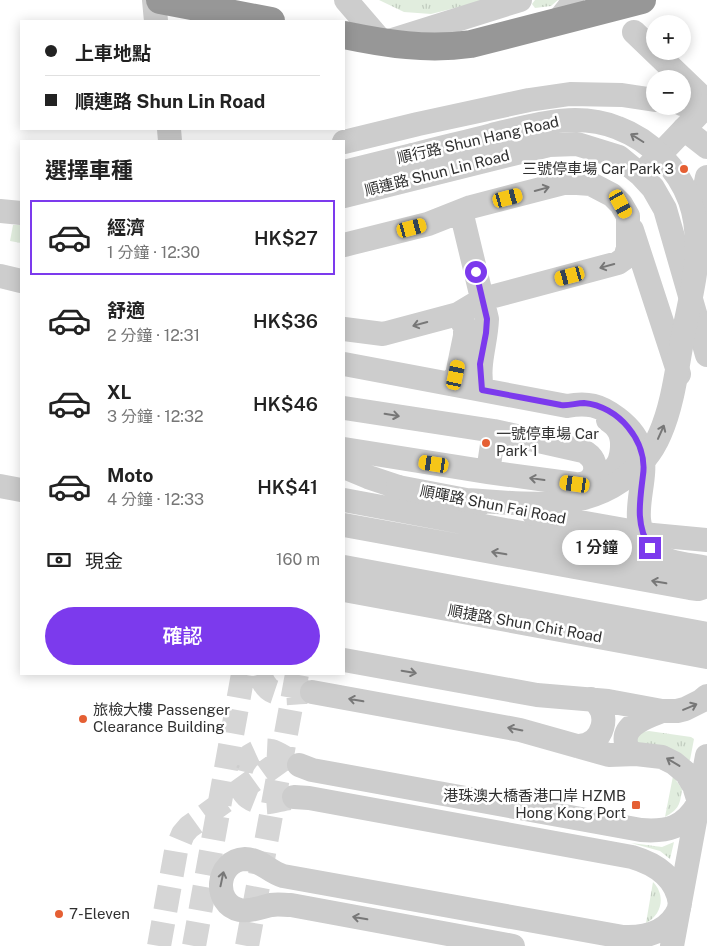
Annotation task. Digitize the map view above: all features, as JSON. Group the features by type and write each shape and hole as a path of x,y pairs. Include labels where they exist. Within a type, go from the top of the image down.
{"highway":[{"path":"160,0 265,20"},
{"path":"345,35 384,43 447,47 471,44 565,11 642,0"}],"street":[{"path":"154,0 156,20"},
{"path":"346,0 384,43 520,0"},
{"path":"634,32 707,105"},
{"path":"345,142 529,100 570,94 622,95 646,99"},
{"path":"691,104 707,105"},
{"path":"641,174 707,105"},
{"name":"順行路 Shun Hang Road","path":"345,172 552,121 579,120 606,124 625,131 643,141 668,164 684,186 690,201 696,231 696,262 670,406 660,436 641,463 613,486 580,500 545,504 466,500"},
{"path":"684,129 707,147"},
{"name":"順連路 Shun Lin Road","path":"345,196 549,145 577,144 619,157 641,174 653,188 664,209 707,355"},
{"path":"707,177 703,197 707,212"},
{"path":"345,245 428,224 461,211 564,183 591,184 612,195 621,204 628,216 684,389"},
{"path":"461,211 487,319 480,364 482,390"},
{"path":"0,212 20,213"},
{"path":"345,328 383,334 458,314 483,299 618,263 625,258 628,248 628,216"},
{"path":"677,250 707,263"},
{"path":"0,276 20,281"},
{"path":"449,384 456,375 465,336 464,327 458,314"},
{"path":"345,364 567,406 601,416 617,428 621,438 620,460 613,470 595,473"},
{"path":"567,406 582,403 600,408 611,413 631,430 638,442 644,461 639,503 640,524 643,535 654,552 675,562"},
{"path":"345,408 494,431 583,451 593,459 596,467 595,473 588,481 579,485 345,449"},
{"path":"488,472 494,431"},
{"name":"順暉路 Shun Fai Road","path":"345,467 368,478 398,487 620,530 707,540"},
{"path":"0,486 20,490"},
{"name":"順暉路 Shun Fai Road","path":"345,499 355,492 367,489 398,487"},
{"path":"345,500 707,568"},
{"path":"345,525 690,588 698,589 707,586"},
{"name":"順捷路 Shun Chit Road","path":"345,567 707,634"},
{"name":"順捷路 Shun Chit Road","path":"345,590 707,657"},
{"path":"345,660 537,695 608,701 662,711 685,709 707,696"},
{"path":"300,766 312,770 641,830 660,830 680,824 692,814 698,803 691,780 680,766 662,757 636,754 610,755 520,730 312,692"},
{"path":"576,746 590,745 595,742 601,731 603,717 601,710 598,704 591,699"},
{"path":"636,754 627,748 626,733 640,721 662,711"},
{"path":"672,946 707,756"},
{"path":"294,797 309,798 641,859 656,867 667,876 675,888 679,907 666,926 652,934 634,938 623,938 283,876 272,872 258,862 246,859 238,860 228,866 221,878 223,897 234,908 240,910 290,905 513,946"}],"path":[{"path":"236,766 241,768"}],"green space":[{"path":"379,0 487,0 431,14 404,12"},
{"path":"535,0 558,0 551,6 535,8 532,4"},
{"path":"13,225 20,225 20,243 10,241"},
{"path":"649,731 694,739 690,760 686,761 639,746 636,737 642,732"},
{"path":"673,776 682,789 678,806 665,817"},
{"path":"674,842 670,859 660,851 631,843 662,847"},
{"path":"653,882 660,893 661,899 656,915 646,923"}],"tunnel":[{"path":"194,946 243,675"},
{"path":"260,675 264,683 273,692 308,692"},
{"path":"247,946 297,675"},
{"path":"290,798 271,802 259,802 249,798 243,790 240,781 241,772 244,763 251,755 260,751 274,752 295,763"},
{"path":"159,946 176,851 183,834 189,827 282,760"}],"place":[{"name":"三號停車場 Car Park 3","path":"684,169"},
{"name":"一號停車場 Car Park 1","path":"486,443"},
{"name":"旅檢大樓 Passenger Clearance Building","path":"83,719"},
{"name":"港珠澳大橋香港口岸 HZMB Hong Kong Port","path":"636,805"},
{"name":"7-Eleven","path":"59,914"}],"route":[{"path":"476,272 487,319 480,364 482,390 567,406 582,403 592,405 611,413 631,430 638,442 644,461 639,514 643,535 650,548"}]}
